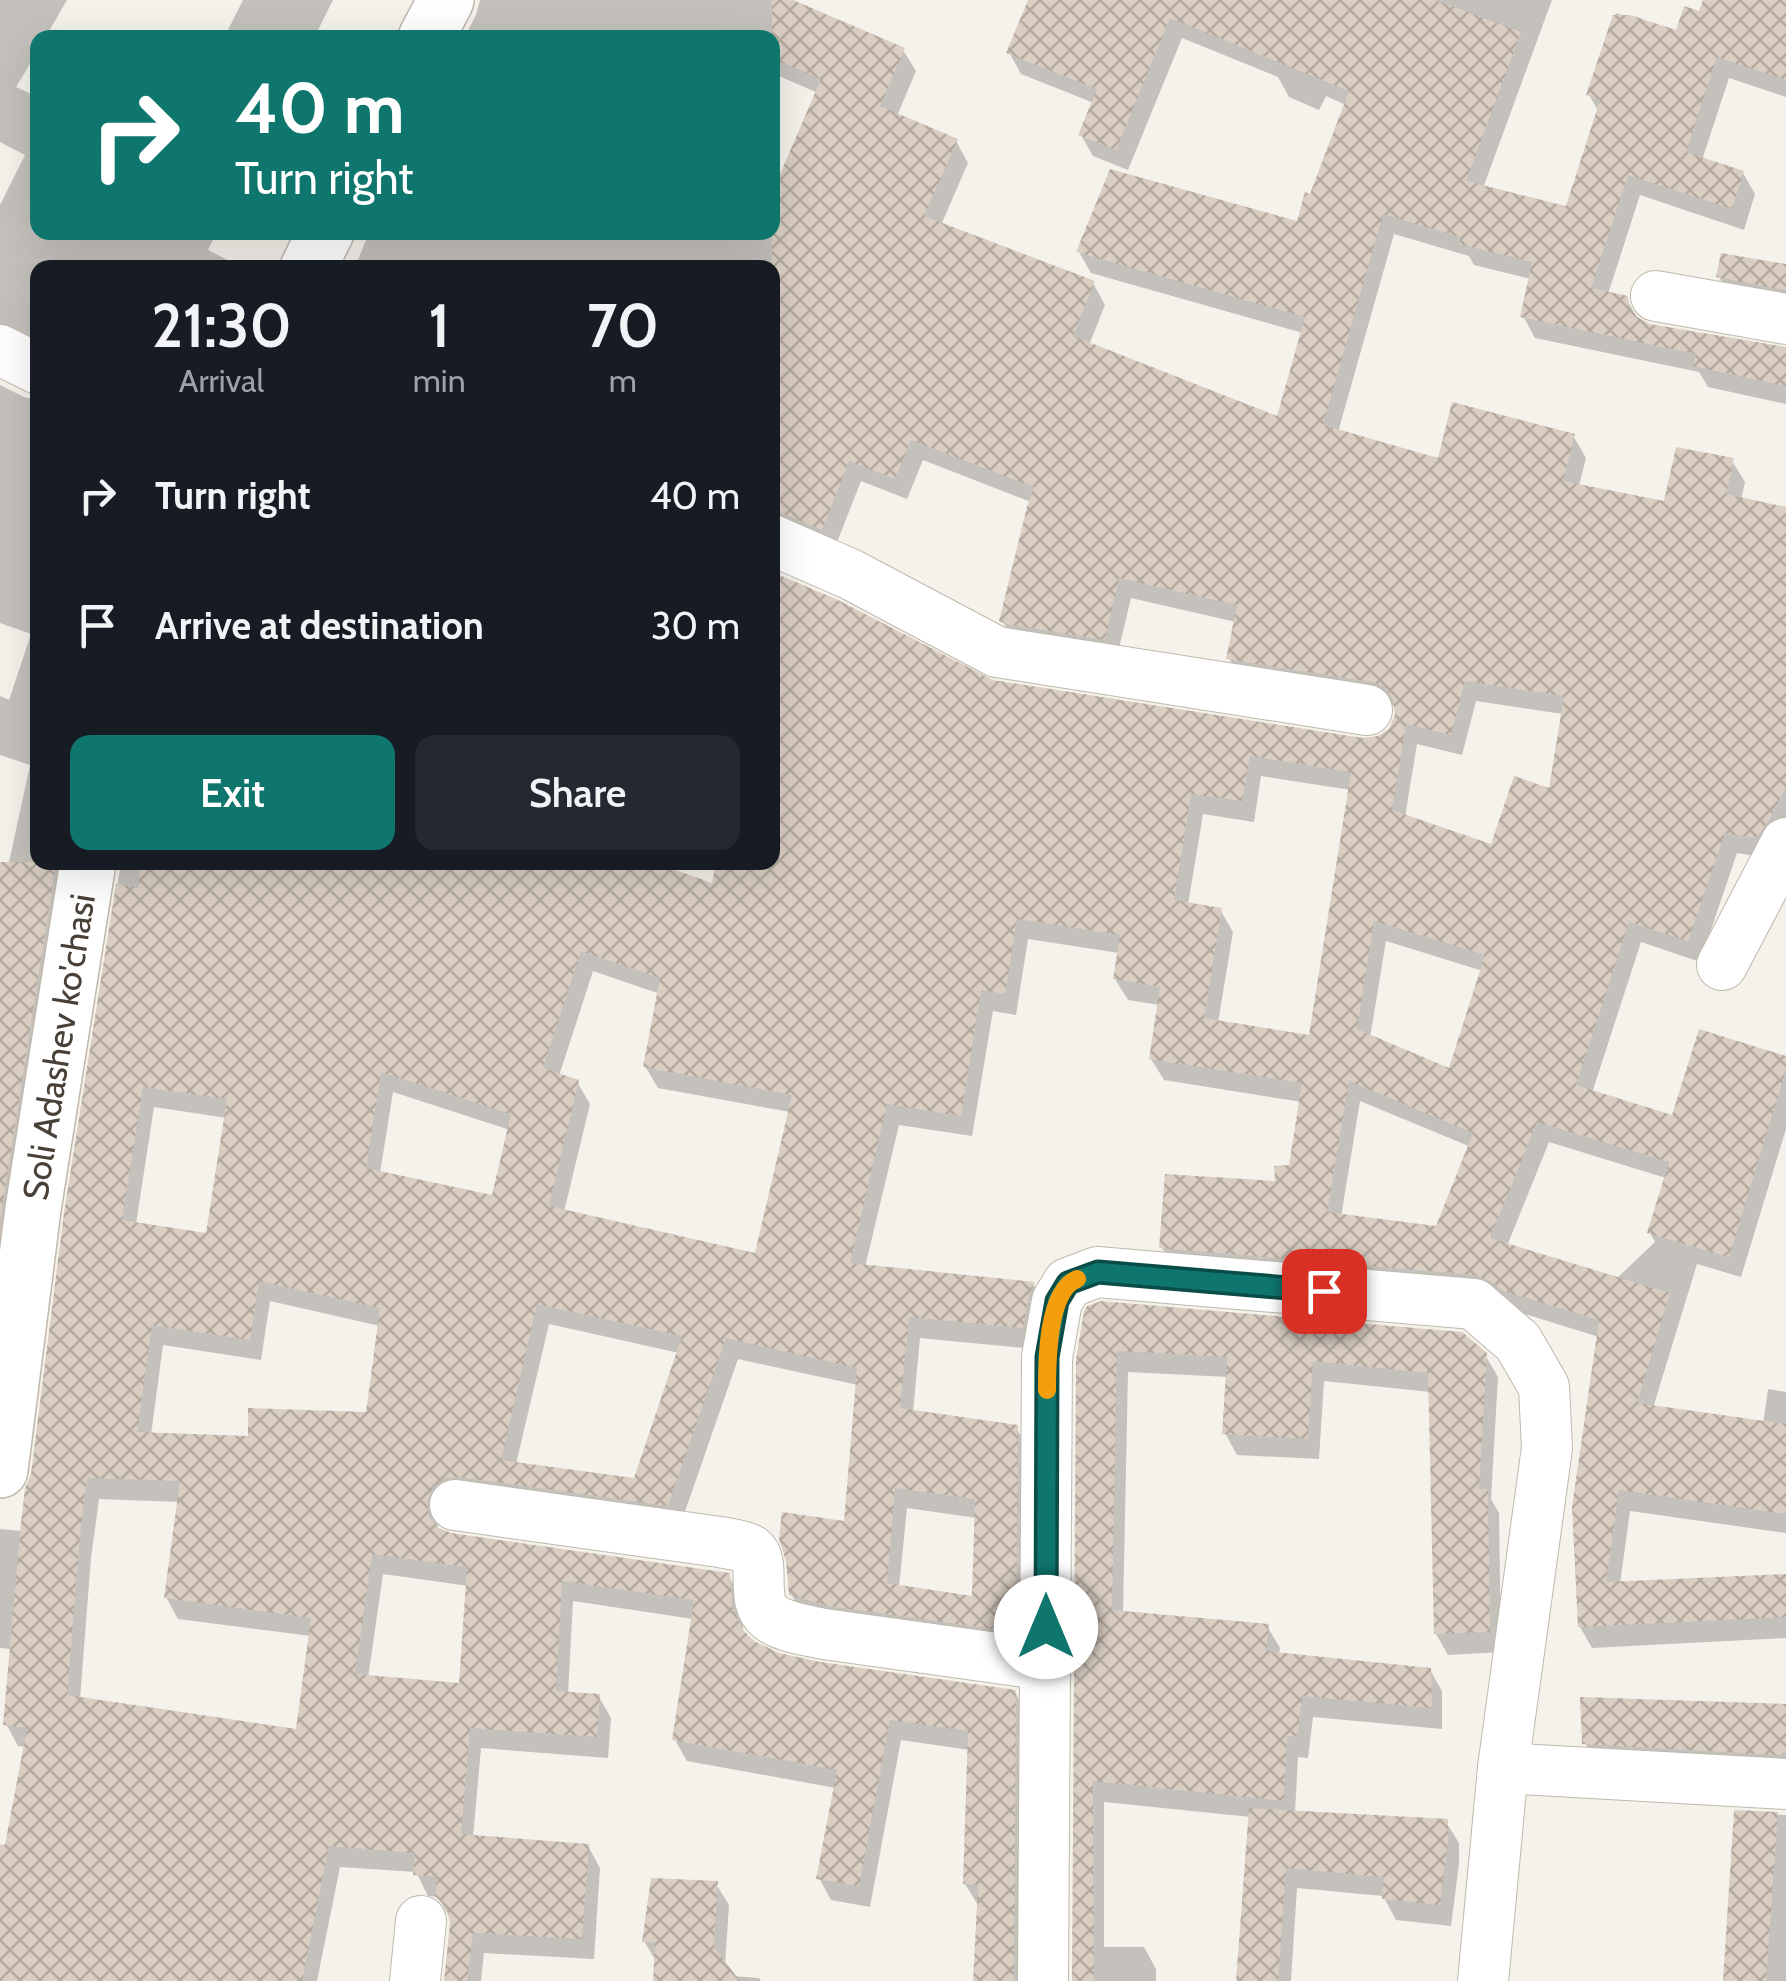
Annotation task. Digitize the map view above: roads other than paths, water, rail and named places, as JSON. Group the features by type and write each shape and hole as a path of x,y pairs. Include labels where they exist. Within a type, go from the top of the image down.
{"street":[{"path":"430,30 446,0"},
{"path":"1656,296 1786,319"},
{"path":"0,350 30,364"},
{"path":"780,543 850,574 998,652 1368,710"},
{"path":"1722,965 1786,843"},
{"name":"Soli Adashev ko'chasi","path":"0,1470 33,1209 87,870"},
{"path":"1043,1981 1047,1357 1057,1301 1068,1283 1098,1272 1474,1304 1518,1342 1544,1386 1547,1448 1503,1768 1483,1981"},
{"path":"455,1505 749,1549 756,1557 760,1604 770,1617 793,1627 1046,1665"},
{"path":"1503,1768 1786,1784"},
{"path":"414,1981 421,1921"}]}
